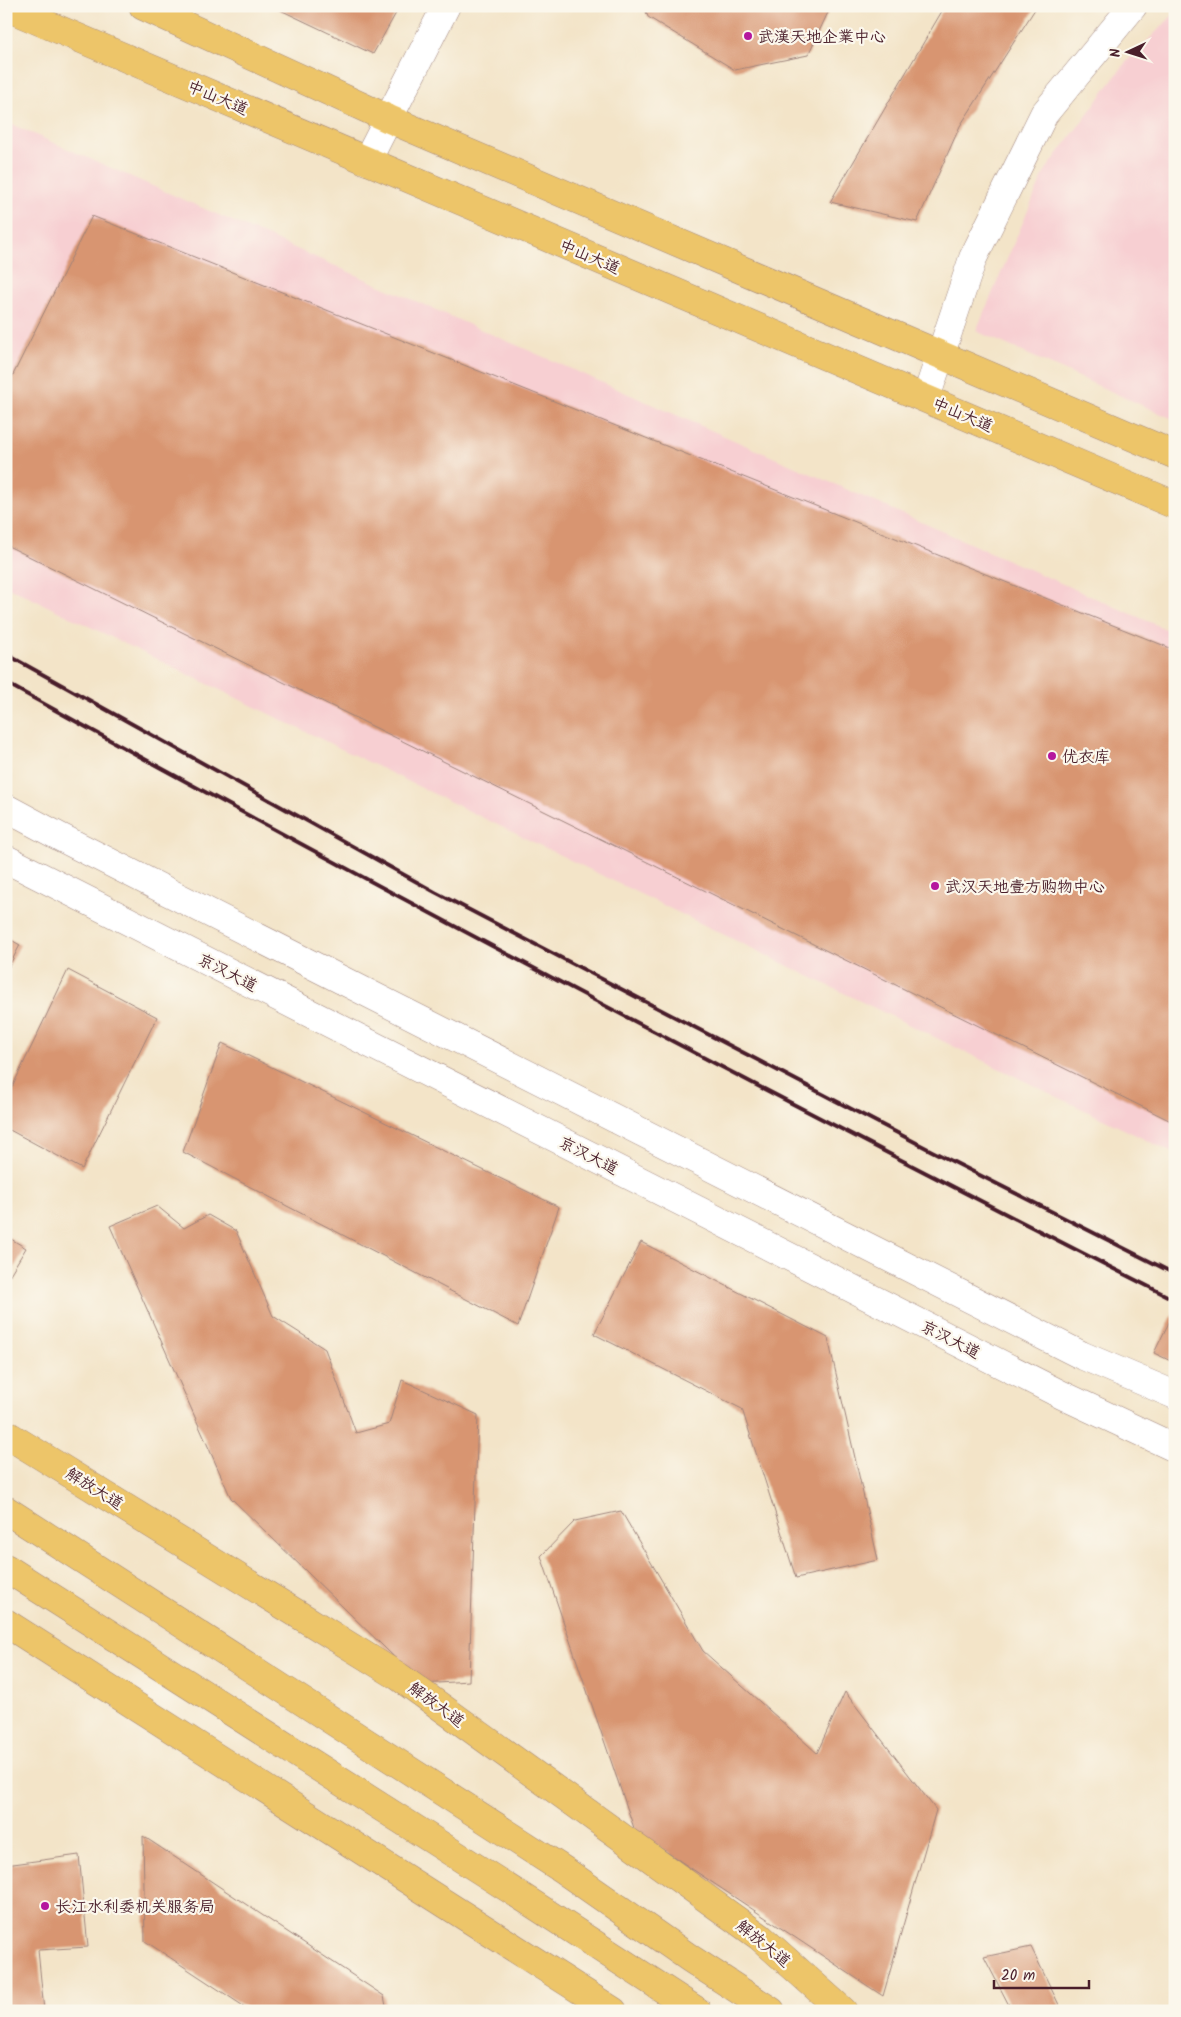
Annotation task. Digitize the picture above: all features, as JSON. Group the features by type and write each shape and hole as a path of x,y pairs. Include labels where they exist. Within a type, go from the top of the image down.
{"main road":[{"path":"143,6 389,119 1175,455"},
{"name":"中山大道","path":"6,7 1175,505"},
{"name":"解放大道","path":"6,1434 398,1676 760,1937 843,2011"},
{"path":"6,1510 562,1869 691,1959 771,2011"},
{"path":"6,1568 533,1904 697,2011"},
{"path":"6,1623 613,2011"}],"street":[{"path":"368,161 446,6"},
{"path":"926,398 973,258 1044,114 1134,6"},
{"path":"6,808 1081,1354 1175,1395"},
{"name":"京汉大道","path":"6,858 1062,1395 1175,1448"}],"shaded area":[{"path":"1175,13 1175,420 976,331 1045,171 1126,62"},
{"name":"武汉天地壹方购物中心","path":"6,122 1175,633 1175,1154 6,586"}],"building":[{"path":"272,6 400,6 373,54"},
{"name":"武漢天地企業中心","path":"644,6 831,6 808,55 735,70 648,17"},
{"path":"945,6 1037,6 960,126 917,222 830,202"},
{"name":"武汉天地壹方购物中心","path":"92,216 1175,650 1175,1123 6,545 6,389"},
{"path":"6,937 20,945 6,972"},
{"path":"68,970 157,1017 82,1169 6,1128 6,1100"},
{"path":"222,1043 559,1207 518,1326 183,1152"},
{"path":"157,1206 184,1228 208,1215 236,1231 273,1316 325,1349 356,1433 389,1424 402,1380 478,1415 469,1681 422,1684 231,1498 110,1226"},
{"path":"6,1236 26,1248 6,1281"},
{"path":"641,1242 828,1338 878,1560 796,1578 742,1409 594,1334"},
{"path":"1175,1310 1175,1363 1154,1353"},
{"path":"621,1511 703,1651 817,1753 845,1692 936,1810 883,1996 635,1831 541,1556 575,1521"},
{"path":"143,1836 384,1996 387,2011 251,2011 145,1941"},
{"name":"长江水利委机关服务局","path":"79,1855 88,1947 38,1950 44,2011 6,2011 6,1865"},
{"path":"1031,1947 1062,2011 1012,2011 984,1957"}],"railway":[{"path":"6,654 435,892 932,1151 1175,1274"},
{"path":"6,683 151,763 588,997 881,1150 1175,1300"}],"place":[{"name":"武漢天地企業中心","path":"748,36"},
{"name":"优衣库","path":"1052,756"},
{"name":"武汉天地壹方购物中心","path":"935,886"},
{"name":"长江水利委机关服务局","path":"45,1906"}]}
